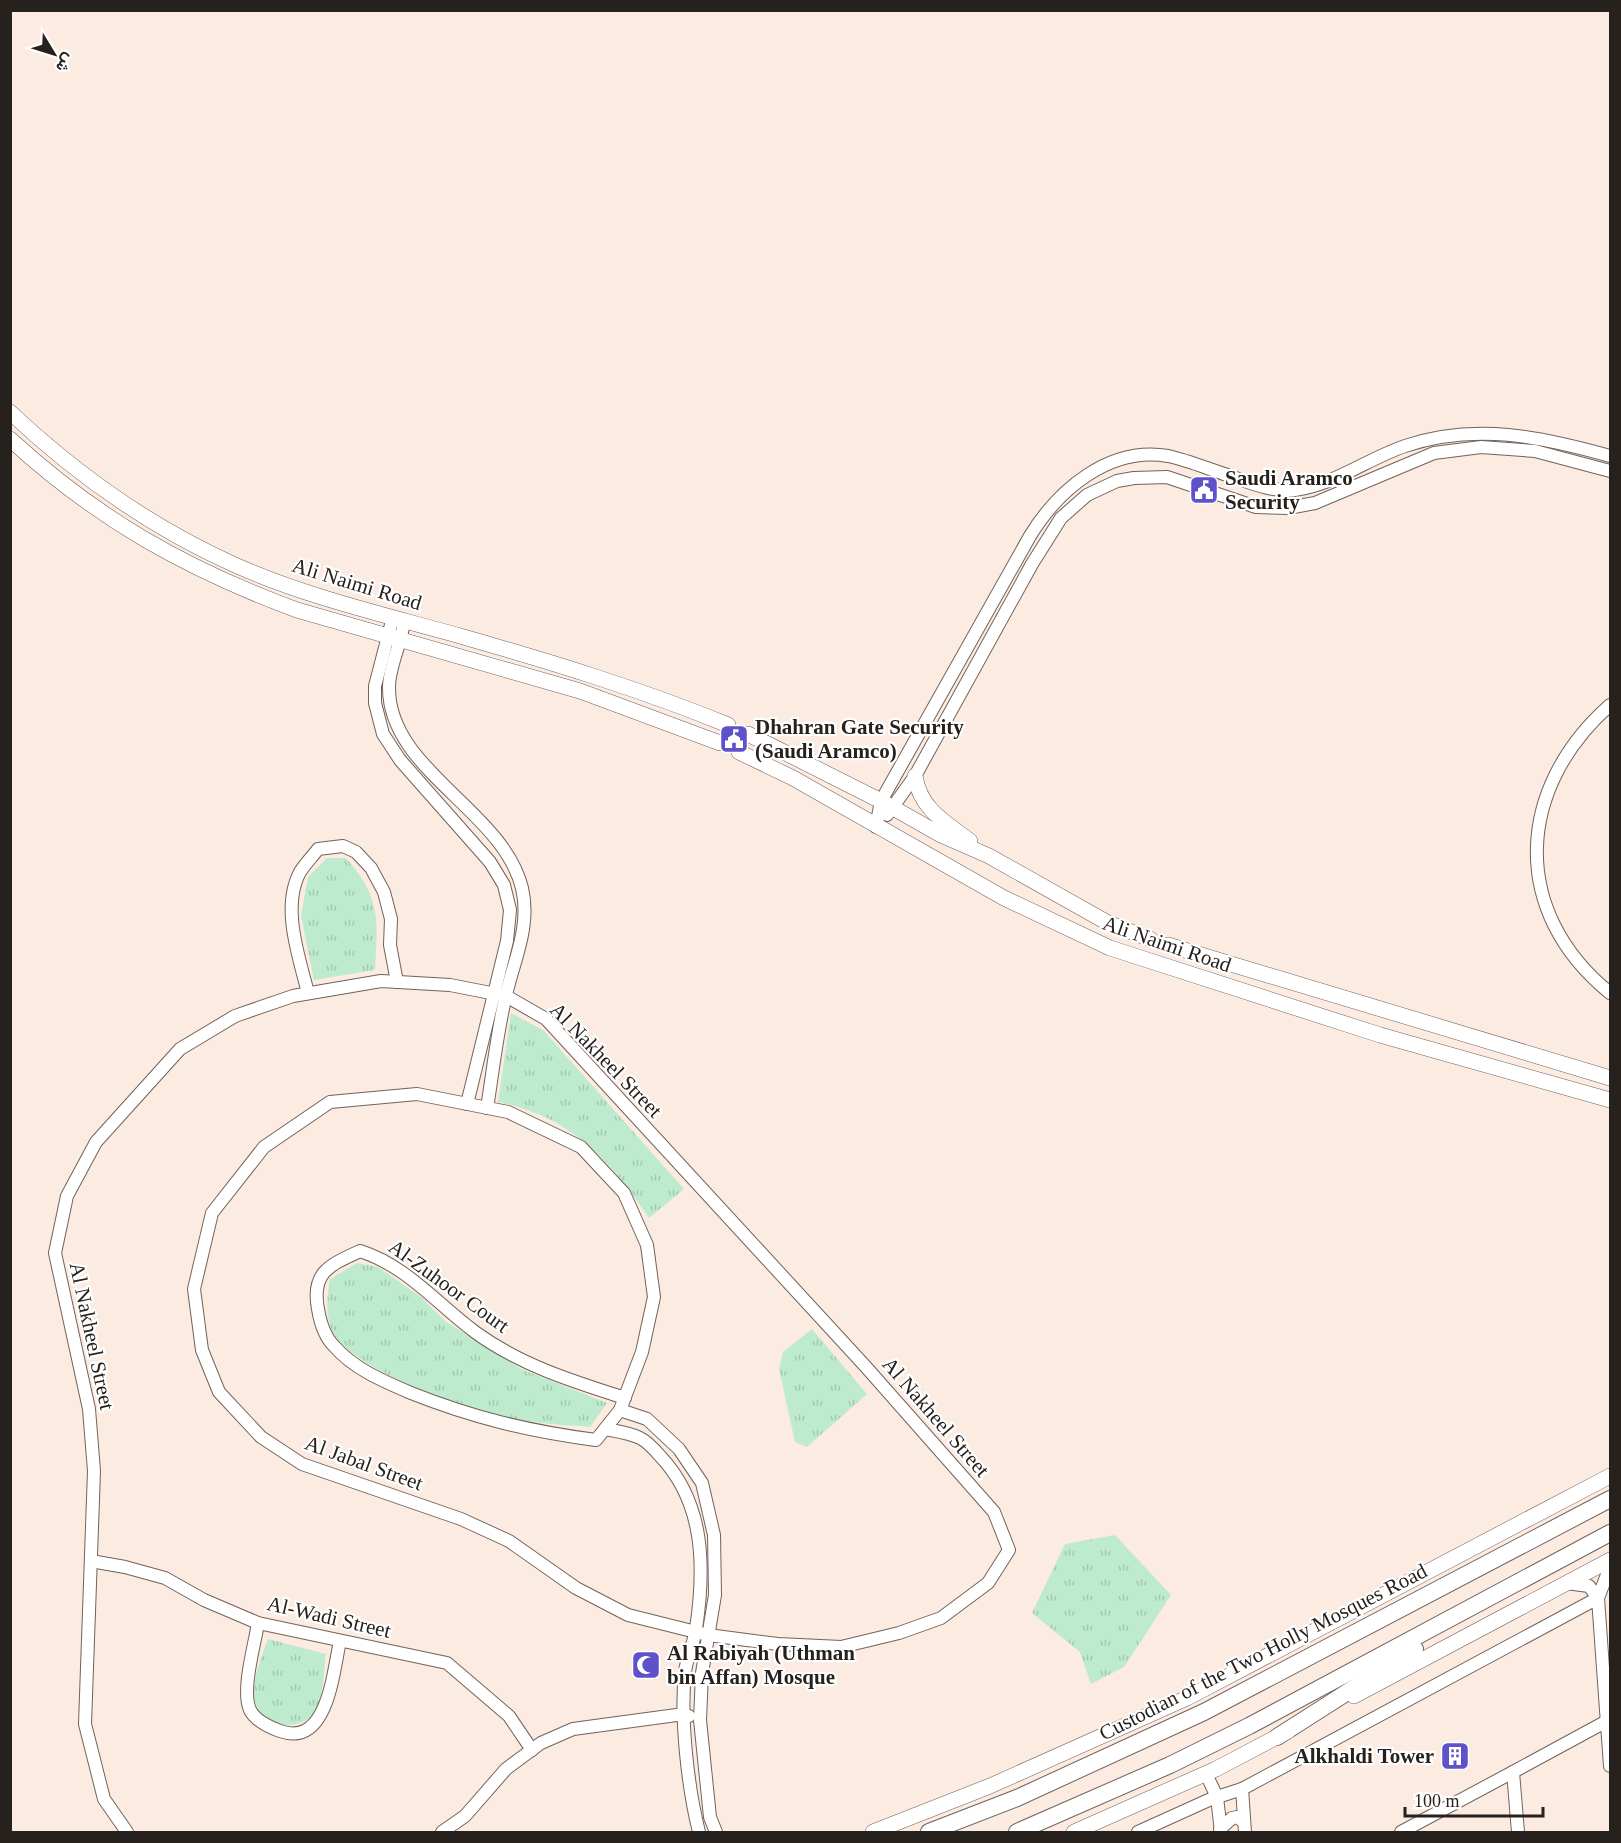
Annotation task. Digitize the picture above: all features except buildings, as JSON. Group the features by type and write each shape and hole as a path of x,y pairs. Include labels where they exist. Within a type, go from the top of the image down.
{"highway":[{"path":"1539,1536 1611,1492"},
{"name":"Custodian of the Two Holly Mosques Road","path":"929,1833 1017,1798 1204,1712 1611,1499"},
{"path":"1017,1833 1190,1755 1611,1533"},
{"path":"1277,1737 1522,1581"}],"main road":[{"name":"Ali Naimi Road","path":"10,412 79,473 166,531 237,566 282,583 399,619 610,680 728,725"},
{"name":"Ali Naimi Road","path":"10,439 72,493 131,533 170,555 256,595 580,691 720,743"},
{"path":"696,733 701,733 708,727 708,721 702,715"},
{"name":"Ali Naimi Road","path":"1150,939 1108,923 989,856 940,835 887,805 754,738 754,742 749,747 746,755 1004,898 1120,951 1380,1035 1611,1100"},
{"path":"915,776 920,798 934,814 989,856"},
{"name":"Ali Naimi Road","path":"1168,945 1611,1078"},
{"path":"873,1833 990,1786 1187,1698 1611,1476"},
{"path":"1074,1833 1206,1774 1611,1560"}],"street":[{"path":"876,827 1044,513 1071,485 1104,466 1137,457 1169,457 1258,485 1292,490 1331,481 1404,447 1460,434 1507,434 1537,437 1611,456"},
{"path":"887,805 915,776 1032,564 1061,518 1087,495 1134,477 1167,477 1256,507 1288,508 1315,503 1434,453 1481,447 1535,451 1611,471"},
{"path":"1167,477 1174,468 1174,462 1169,457"},
{"path":"1256,507 1249,495 1258,485"},
{"path":"399,619 389,686 396,726 424,763 496,838 522,887 525,914 522,939 506,996 487,1108"},
{"path":"395,638 375,686 375,703 383,734 400,760 490,862 504,885 510,910 507,941 492,993 467,1104"},
{"path":"1611,705 1582,732 1558,765 1541,814 1537,852 1541,888 1552,922 1580,965 1611,993"},
{"path":"308,993 295,940 292,902 300,873 318,849 343,846 356,852 371,868 384,892 391,918 390,945 397,982"},
{"name":"Al Nakheel Street","path":"127,1833 104,1799 85,1724 94,1472 89,1409 55,1253 67,1196 96,1143 180,1049 235,1016 308,993 381,981 450,985 506,996 546,1019 866,1367 994,1512 1009,1550 988,1583 941,1618 899,1633 841,1647 778,1644 702,1634"},
{"name":"Al Jabal Street","path":"620,1410 642,1352 654,1297 647,1245 624,1193 581,1147 508,1112 417,1094 330,1102 264,1147 212,1213 194,1290 202,1350 219,1392 261,1437 302,1464 461,1519 509,1541 576,1588 628,1615 702,1634"},
{"name":"Al-Zuhoor Court","path":"620,1410 596,1440 508,1426 445,1406 355,1365 332,1345 320,1320 315,1290 322,1272 360,1251 377,1256 419,1283 475,1332 523,1362 625,1398"},
{"path":"620,1410 647,1419 679,1449 702,1483 714,1535 715,1595 702,1634 685,1672 684,1714 691,1801 699,1833"},
{"path":"605,1428 640,1438 674,1470 688,1496 697,1522 701,1552 700,1720 710,1817 716,1833"},
{"name":"Al-Wadi Street","path":"91,1562 125,1567 165,1578 204,1600 258,1623 447,1663 509,1716 532,1750"},
{"path":"1611,1567 1598,1598 1611,1766"},
{"path":"1566,1583 1588,1586 1598,1598"},
{"path":"1138,1833 1217,1797 1242,1789 1598,1598"},
{"path":"258,1623 247,1689 249,1709 256,1719 290,1733 311,1728 325,1709 340,1641"},
{"path":"442,1833 465,1816 506,1769 532,1750 573,1729 684,1714 700,1720"},
{"path":"1401,1833 1607,1721"},
{"path":"1513,1772 1518,1833"},
{"path":"1206,1774 1217,1797 1221,1831"},
{"path":"1242,1789 1245,1827"},
{"path":"1221,1831 1232,1818 1238,1817 1245,1827"}],"green space":[{"path":"327,858 346,858 366,885 375,910 377,937 375,970 314,980 301,916 308,877"},
{"path":"511,1013 543,1030 684,1189 649,1218 619,1177 586,1143 567,1129 546,1118 498,1102"},
{"path":"357,1263 378,1267 421,1297 445,1321 521,1369 607,1403 590,1427 526,1421 447,1399 370,1365 350,1351 336,1337 328,1316 327,1301 330,1279"},
{"path":"812,1329 867,1394 807,1447 795,1442 779,1369 783,1352"},
{"path":"1115,1535 1171,1595 1124,1667 1091,1684 1080,1652 1032,1613 1065,1544"},
{"path":"268,1639 326,1654 319,1704 311,1717 303,1722 293,1725 273,1723 259,1711 255,1702 254,1686 257,1670"}],"place":[{"name":"Saudi Aramco Security","path":"1204,490"},
{"name":"Dhahran Gate Security (Saudi Aramco)","path":"734,739"},
{"name":"Al Rabiyah (Uthman bin Affan) Mosque","path":"646,1665"},
{"name":"Alkhaldi Tower","path":"1455,1756"}]}
